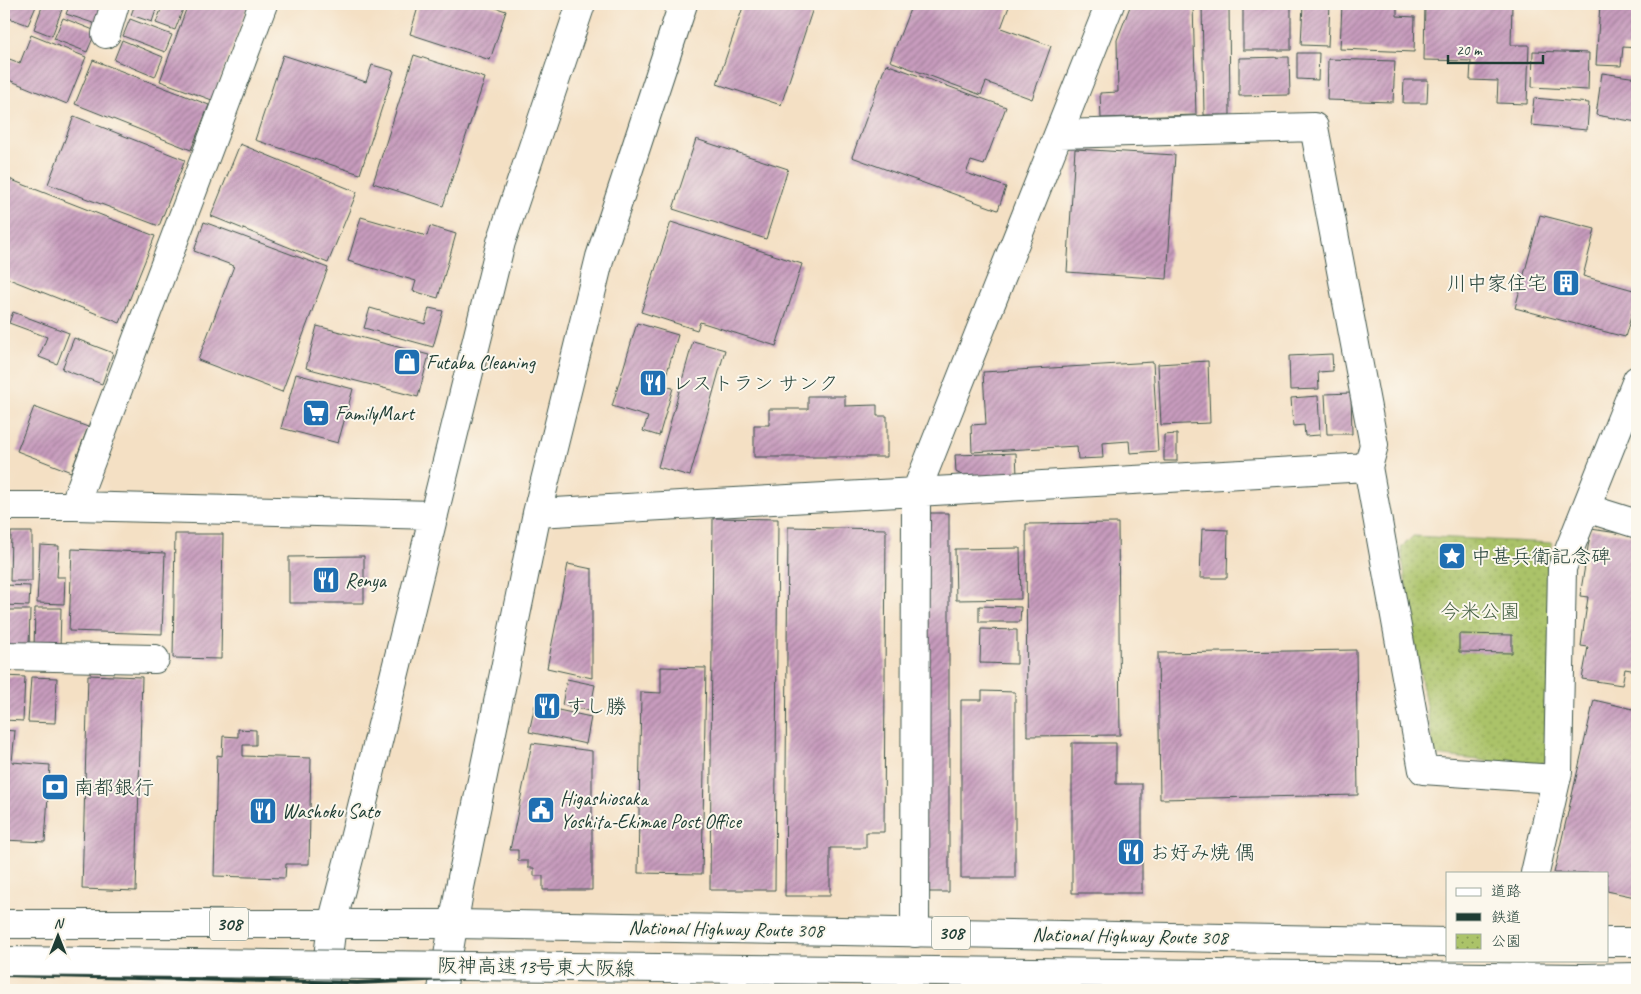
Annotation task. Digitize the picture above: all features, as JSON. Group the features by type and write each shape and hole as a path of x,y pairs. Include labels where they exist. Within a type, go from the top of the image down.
{"main road":[{"path":"106,34 115,4"},
{"path":"74,506 263,4"},
{"path":"324,990 332,924 502,242 580,4"},
{"path":"442,990 458,892 538,513 600,257 684,4"},
{"path":"915,933 916,492 1110,4"},
{"path":"1059,134 1314,127 1374,445 1368,467 1423,770 1556,779"},
{"path":"1535,872 1558,772 1562,568 1637,380"},
{"path":"538,513 1368,467"},
{"path":"4,506 434,515"},
{"path":"1586,508 1637,524"},
{"path":"4,656 155,659"},
{"name":"National Highway Route 308","path":"4,924 454,924 1446,942"},
{"path":"1608,942 1637,942"},
{"name":"阪神高速13号東大阪線","path":"4,961 1562,978 1637,977"}],"green space":[{"name":"今米公園","path":"1413,536 1552,543 1549,756 1539,767 1435,755 1410,617 1401,548"}],"building":[{"path":"9,4 37,4 28,25 4,16"},
{"path":"43,4 64,4 52,36 34,29"},
{"path":"70,4 103,4 96,24 66,14"},
{"path":"135,4 158,4 152,22 131,15"},
{"path":"163,4 185,4 175,30 156,23"},
{"path":"188,4 248,4 212,100 160,81"},
{"path":"419,4 484,4 506,11 490,60 410,34"},
{"path":"744,4 814,5 781,105 717,84"},
{"path":"912,4 1010,4 1001,28 1051,46 1032,99 986,82 981,95 890,61"},
{"path":"1131,4 1193,4 1196,115 1101,118 1100,93 1118,92 1117,40"},
{"path":"1202,4 1229,4 1230,115 1204,115"},
{"path":"1243,4 1291,4 1291,50 1243,50"},
{"path":"1303,4 1330,4 1328,46 1301,45"},
{"path":"1342,4 1397,6 1397,16 1415,17 1414,52 1340,49"},
{"path":"1425,4 1512,4 1511,45 1529,45 1527,104 1497,103 1498,81 1470,80 1471,61 1424,60"},
{"path":"1600,4 1637,4 1637,48 1623,47 1621,66 1596,65"},
{"path":"63,18 96,31 87,52 54,39"},
{"path":"130,19 172,35 165,52 123,36"},
{"path":"31,35 86,57 67,104 4,78 4,57 20,63"},
{"path":"122,40 163,57 155,77 114,60"},
{"path":"1533,51 1589,53 1588,90 1532,87"},
{"path":"1297,53 1319,53 1318,80 1297,79"},
{"path":"283,55 366,82 372,65 394,71 360,174 255,140"},
{"path":"414,55 485,78 443,206 373,183"},
{"path":"1289,57 1290,95 1239,96 1239,58"},
{"path":"1328,59 1395,61 1393,102 1327,100"},
{"path":"93,60 209,105 191,150 75,104"},
{"path":"886,64 1006,107 984,165 971,161 966,173 1006,187 998,210 852,157"},
{"path":"1602,73 1637,78 1637,122 1596,115"},
{"path":"1404,80 1428,80 1427,103 1403,103"},
{"path":"1534,98 1589,103 1587,130 1531,125"},
{"path":"74,116 185,160 159,226 48,184"},
{"path":"696,139 788,169 766,239 673,209"},
{"path":"240,144 357,192 328,263 211,216"},
{"path":"1075,149 1175,155 1167,279 1067,272"},
{"path":"4,177 155,236 120,323 4,277"},
{"name":"川中家住宅","path":"1540,215 1595,229 1583,276 1637,291 1637,297 1625,337 1515,308"},
{"path":"361,217 427,236 430,226 456,234 438,298 413,291 416,281 348,261"},
{"path":"204,222 328,268 282,392 198,360 234,266 194,251"},
{"path":"671,222 802,264 776,346 700,322 697,330 641,312"},
{"path":"370,308 425,324 429,308 443,311 433,347 364,328"},
{"path":"13,312 69,333 57,364 39,357 47,337 9,323"},
{"path":"637,323 678,335 663,386 673,388 659,436 643,431 648,417 612,406"},
{"path":"317,326 429,355 418,397 306,368"},
{"path":"74,338 113,353 102,384 62,369"},
{"path":"693,341 725,350 690,476 658,467"},
{"path":"1332,354 1333,371 1318,372 1319,389 1290,390 1289,356"},
{"path":"1208,361 1210,423 1161,425 1158,364"},
{"path":"1153,362 1158,451 1130,453 1129,441 1102,443 1103,458 1078,459 1077,446 972,452 971,425 986,424 983,372"},
{"path":"296,374 353,389 338,443 281,428"},
{"path":"1351,393 1352,434 1327,434 1325,394"},
{"path":"808,396 845,396 845,406 877,405 877,416 887,416 887,457 754,457 754,425 769,425 769,409 808,409"},
{"path":"1318,396 1320,435 1305,436 1304,425 1293,426 1291,398"},
{"path":"34,407 88,427 71,472 17,451"},
{"path":"1177,434 1177,461 1164,461 1164,435"},
{"path":"1016,453 1017,475 965,477 956,472 955,455"},
{"path":"921,513 949,513 949,892 921,892"},
{"path":"713,518 778,519 775,890 710,890"},
{"path":"1118,523 1120,735 1027,736 1026,524"},
{"path":"788,527 886,529 884,832 866,832 866,848 830,848 830,896 785,896"},
{"path":"1202,529 1228,530 1227,578 1200,578"},
{"path":"1591,529 1637,536 1637,628 1634,650 1637,650 1637,671 1625,669 1622,685 1582,679 1588,647 1581,646 1588,597 1580,596"},
{"path":"11,532 32,532 32,581 10,581"},
{"path":"175,534 223,534 221,659 173,658"},
{"path":"40,545 59,546 57,577 65,577 64,604 37,603"},
{"path":"1020,548 1021,599 956,600 955,549"},
{"path":"72,549 165,553 162,634 69,631"},
{"name":"Renya","path":"364,556 364,603 289,603 289,557"},
{"path":"568,564 592,569 592,678 547,668"},
{"path":"4,585 30,586 29,606 4,605"},
{"path":"979,606 1021,607 1020,622 979,622"},
{"path":"35,608 61,608 60,649 34,649"},
{"path":"6,610 30,610 29,647 6,647"},
{"path":"981,629 1017,630 1017,664 980,663"},
{"path":"1459,634 1512,635 1512,653 1459,652"},
{"path":"1356,650 1358,795 1160,799 1158,653"},
{"path":"661,667 706,668 702,874 638,873 641,692 661,693"},
{"path":"88,675 142,677 136,891 82,889"},
{"path":"4,676 25,677 23,721 4,720"},
{"path":"31,677 57,678 55,723 28,722"},
{"path":"567,679 595,685 590,711 562,705"},
{"path":"982,691 1015,692 1015,878 961,878 961,700 982,700"},
{"path":"1594,700 1637,710 1637,886 1635,897 1608,891 1608,872 1554,872"},
{"path":"535,705 591,717 586,744 529,732"},
{"name":"Washoku Sato","path":"238,729 256,730 256,745 243,745 243,756 311,758 309,864 286,864 285,878 214,876 217,755 222,756 223,736 238,737"},
{"path":"4,730 15,731 12,762 50,765 45,842 4,840"},
{"path":"532,743 592,751 592,890 543,890 543,876 534,876 534,868 528,868 528,861 518,861 518,850 510,850"},
{"path":"1072,743 1116,743 1116,784 1142,784 1142,893 1072,893"}],"railway":[{"path":"4,975 357,983 540,975 1637,985"}],"place":[{"name":"川中家住宅","path":"1566,283"},
{"name":"Futaba Cleaning","path":"407,362"},
{"name":"レストラン サンク","path":"653,383"},
{"name":"FamilyMart","path":"316,413"},
{"name":"中甚兵衛記念碑","path":"1452,556"},
{"name":"Renya","path":"326,580"},
{"name":"すし勝","path":"547,706"},
{"name":"南都銀行","path":"55,787"},
{"name":"Higashiosaka Yoshita-Ekimae Post Office","path":"541,810"},
{"name":"Washoku Sato","path":"263,811"},
{"name":"お好み焼 偶","path":"1131,852"}]}
